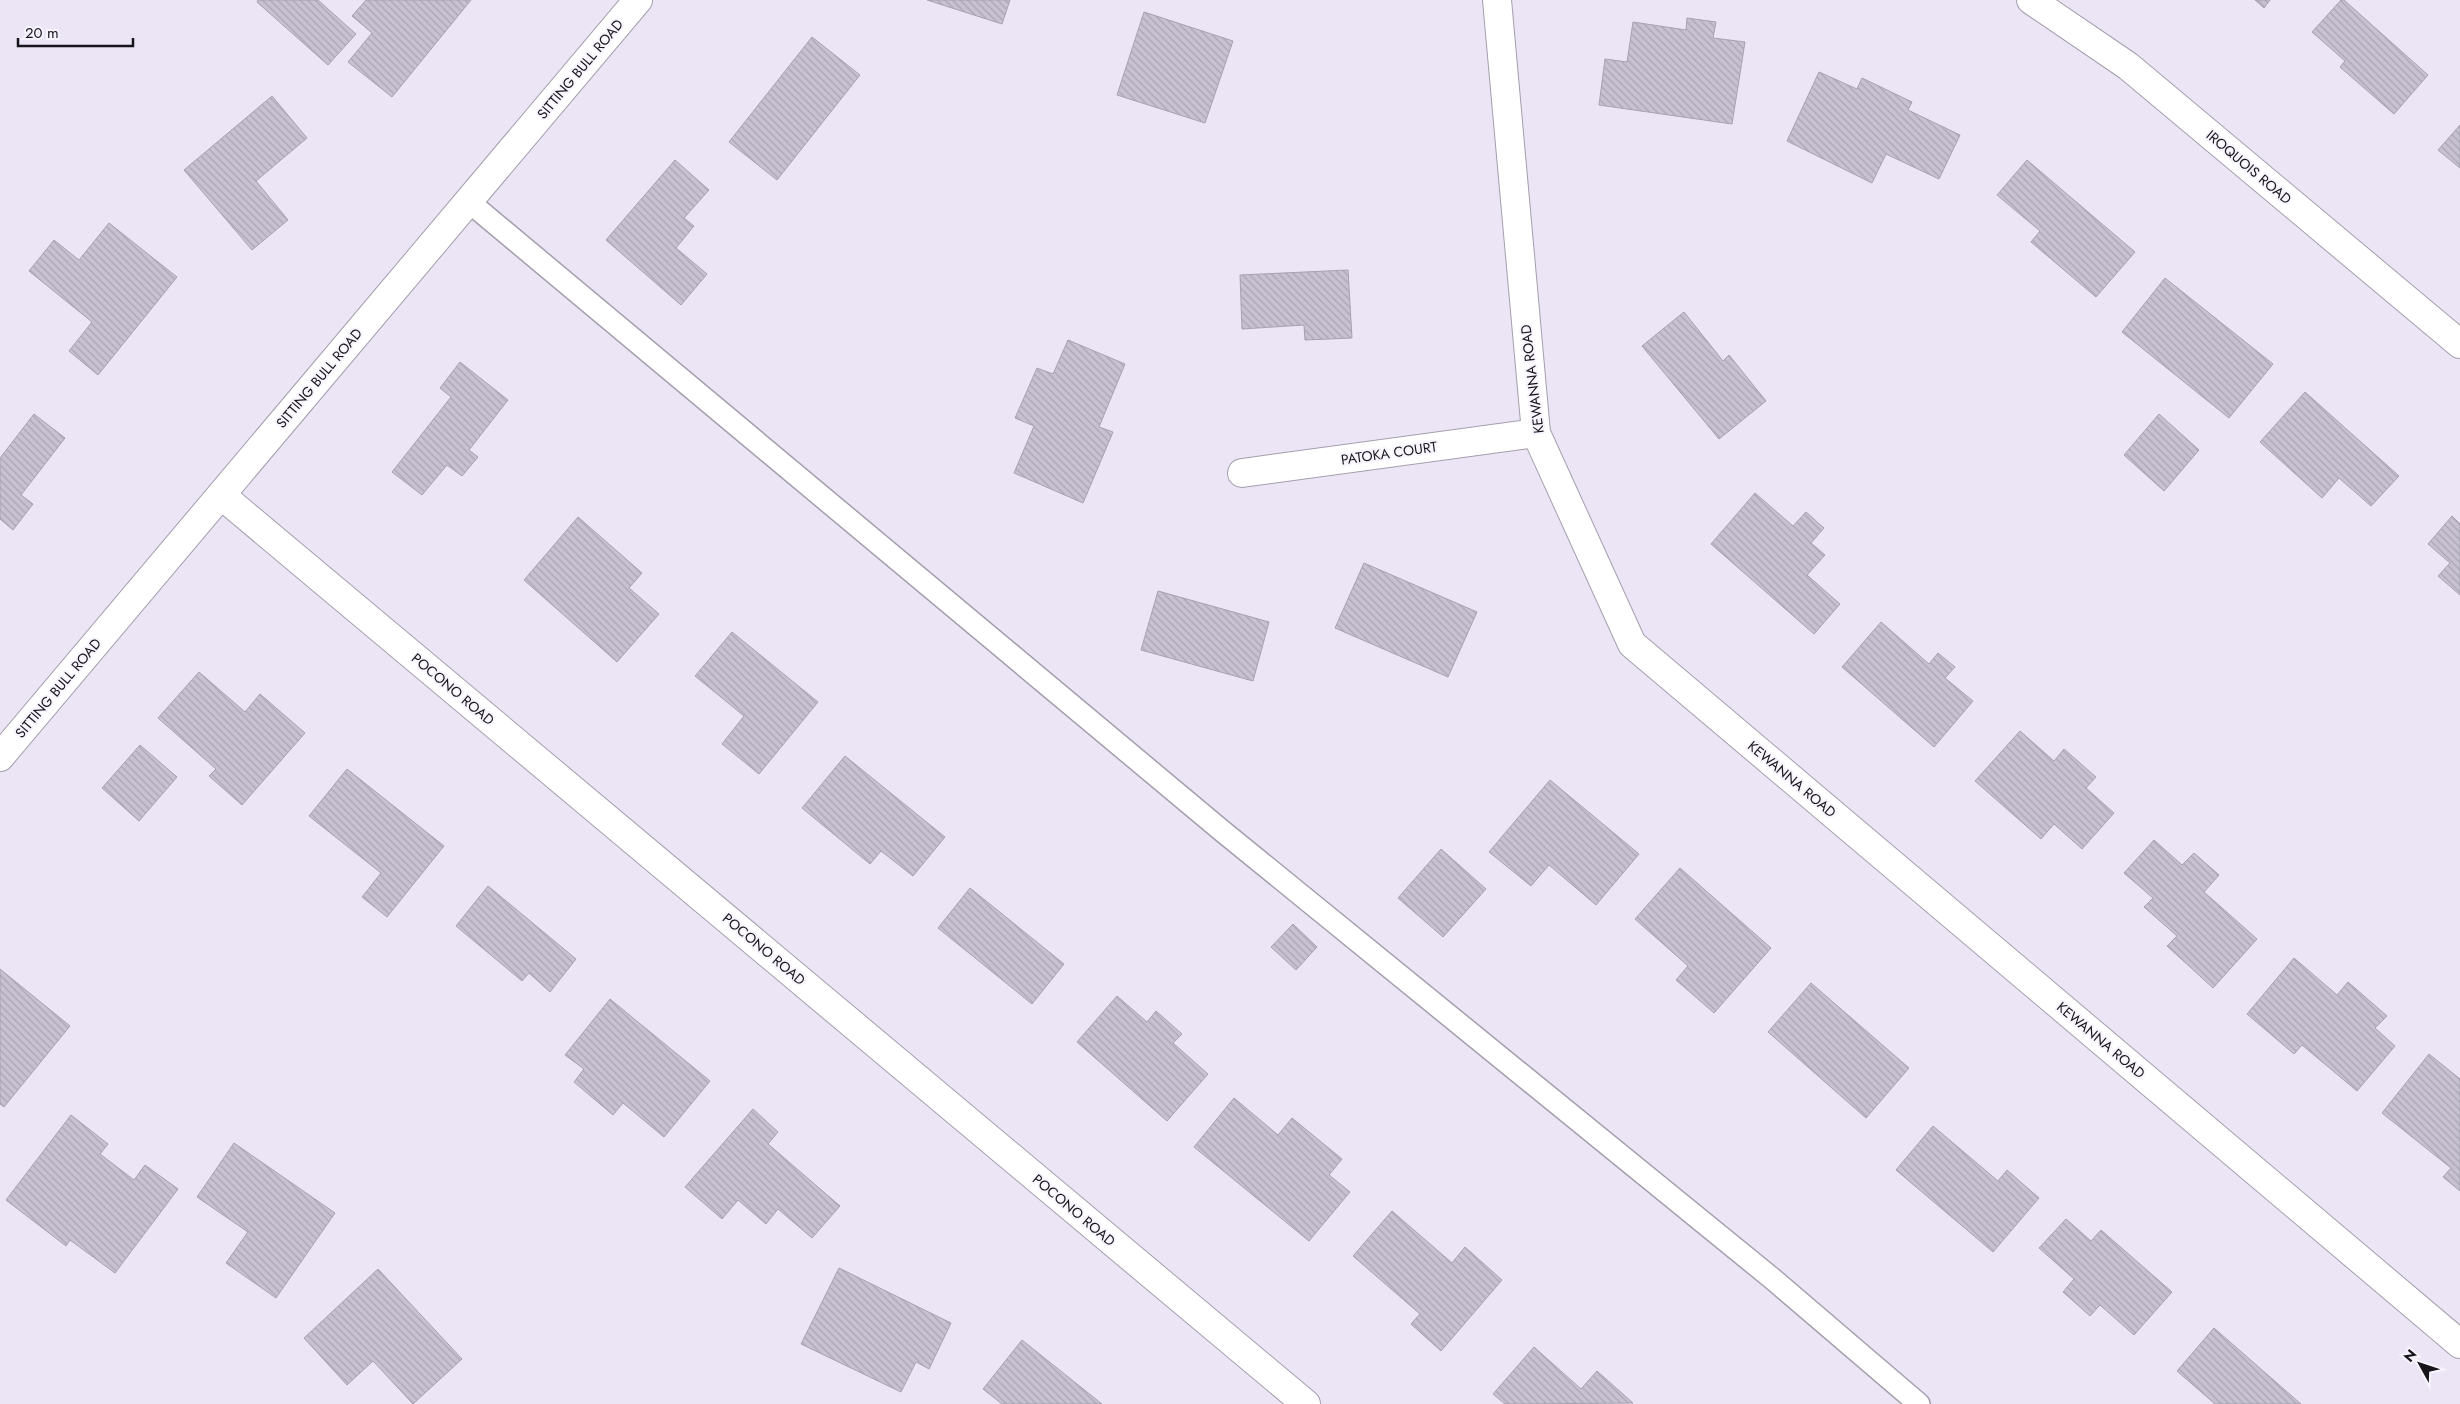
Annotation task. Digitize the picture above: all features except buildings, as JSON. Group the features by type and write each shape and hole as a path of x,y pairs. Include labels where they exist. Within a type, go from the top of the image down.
{"street":[{"name":"SITTING BULL ROAD","path":"0,757 638,0"},
{"name":"KEWANNA ROAD","path":"1497,0 1536,433 1632,644 2460,1344"},
{"name":"IROQUOIS ROAD","path":"2031,0 2128,66 2460,344"},
{"name":"PATOKA COURT","path":"1242,473 1536,433"},
{"name":"POCONO ROAD","path":"222,494 1306,1404"}],"lane":[{"path":"468,201 1191,805 1774,1280 1919,1404"}]}
